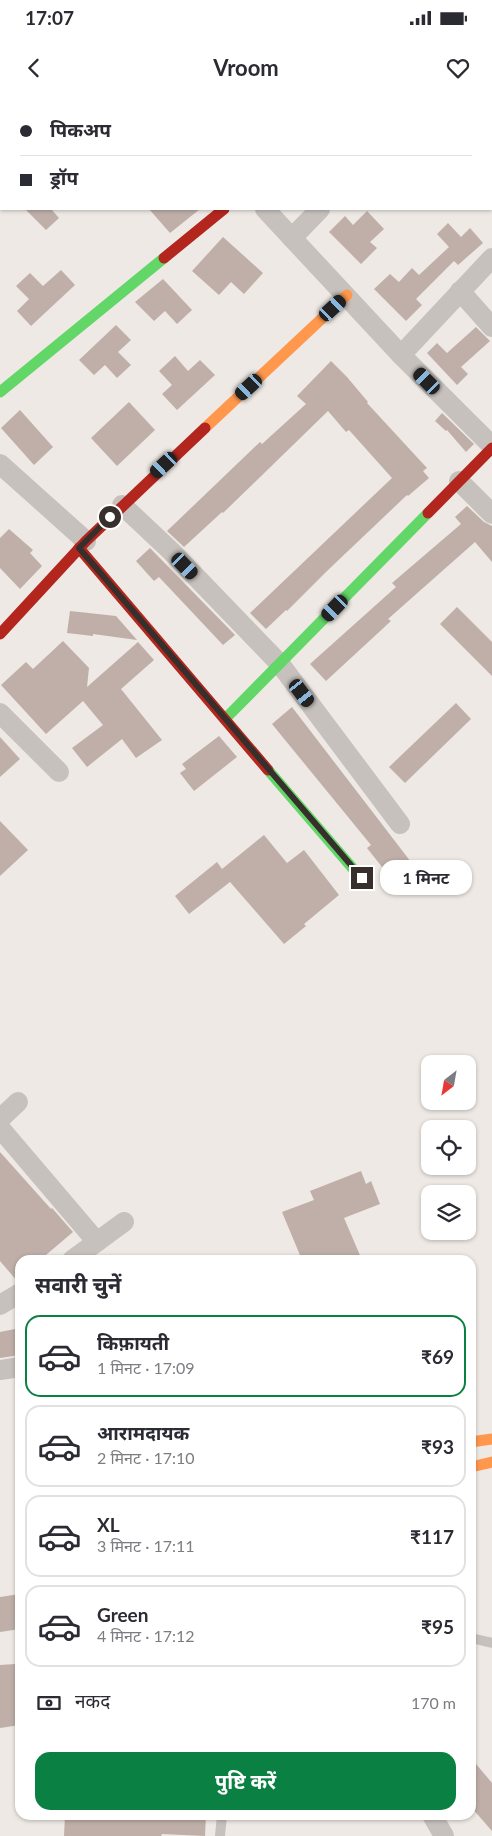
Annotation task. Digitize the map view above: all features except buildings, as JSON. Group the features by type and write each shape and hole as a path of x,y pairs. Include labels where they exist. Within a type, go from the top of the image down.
{"street":[{"path":"0,392 223,210"},
{"path":"224,719 492,447 265,210"},
{"path":"292,238 319,210"},
{"path":"402,355 492,258"},
{"path":"460,291 492,327"},
{"path":"0,634 82,545 122,505 347,295"},
{"path":"0,464 82,545 224,719 362,878"},
{"path":"459,481 492,514"},
{"path":"122,505 172,552 280,664 400,824"},
{"path":"0,713 59,772"},
{"path":"0,1119 18,1102"},
{"path":"0,1128 97,1242"},
{"path":"79,1255 124,1222"},
{"path":"0,1305 15,1296"},
{"path":"0,1370 15,1368"},
{"path":"476,1441 492,1439"},
{"path":"476,1465 492,1462"},
{"path":"435,1820 444,1836"}],"lane":[{"path":"476,1639 492,1643"},
{"path":"220,1836 222,1820"}],"traffic: fast":[{"path":"0,392 164,258"},
{"path":"225,719 428,513"},
{"path":"268,770 361,878"}],"traffic: slow":[{"path":"205,428 347,295"},
{"path":"476,1441 492,1439"},
{"path":"476,1466 492,1462"}],"traffic: jam":[{"path":"164,258 223,210"},
{"path":"0,634 86,541 205,428"},
{"path":"428,513 492,448"},
{"path":"79,548 268,770"}],"route":[{"path":"110,517 79,548 362,878"}]}
